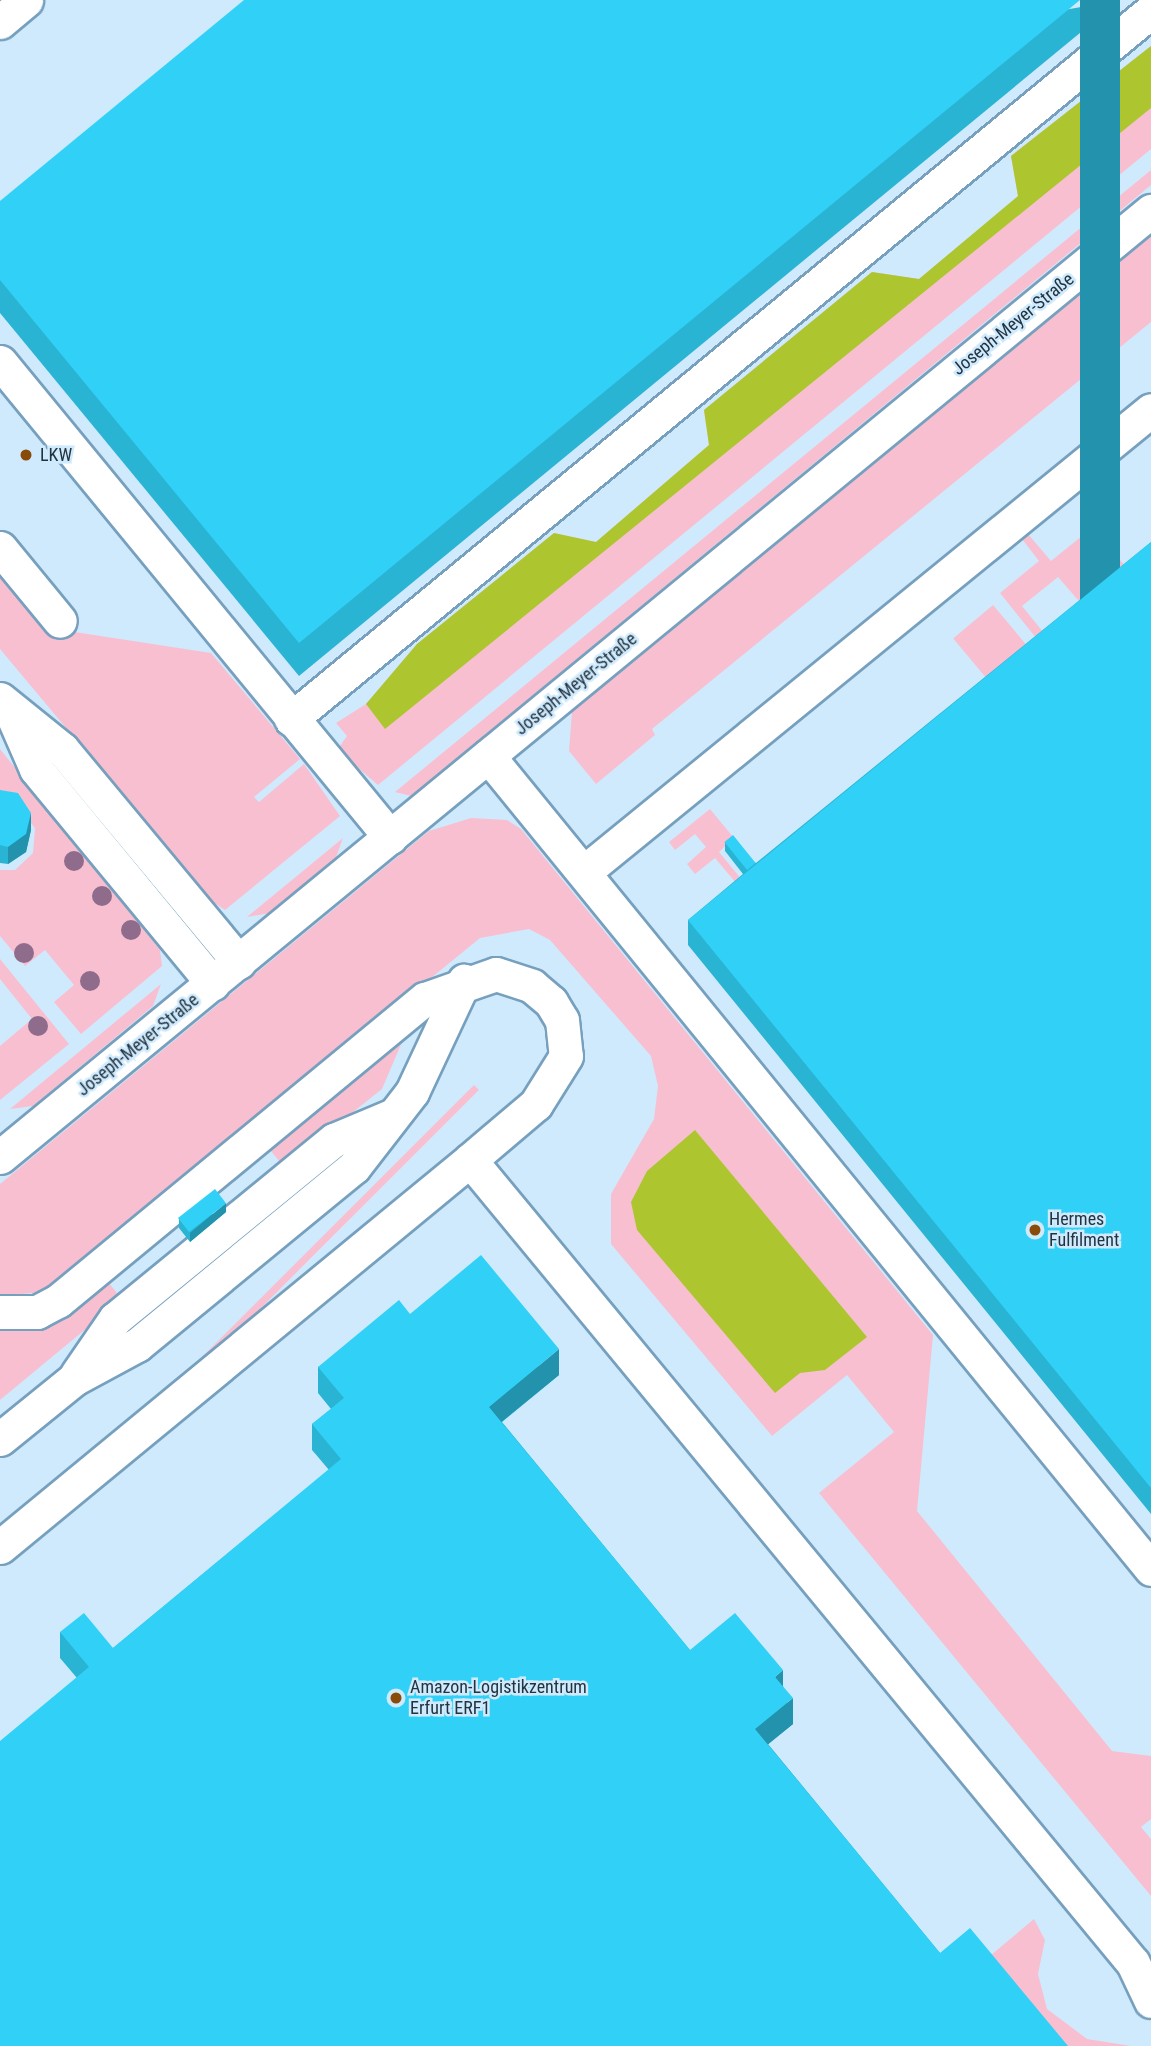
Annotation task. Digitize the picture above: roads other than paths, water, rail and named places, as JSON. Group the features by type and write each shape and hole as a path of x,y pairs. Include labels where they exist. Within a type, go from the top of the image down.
{"street":[{"path":"0,22 26,0"},
{"path":"291,719 1151,11"},
{"name":"Joseph-Meyer-Straße","path":"4,1145 213,984 1151,211"},
{"path":"0,362 390,837"},
{"path":"584,872 1151,410"},
{"path":"0,548 60,621"},
{"path":"6,707 61,749 239,962"},
{"path":"6,707 36,769 213,984"},
{"path":"488,756 1151,1569"},
{"path":"0,1312 37,1312 58,1301 425,999 464,981 496,974 532,986 551,1002 567,1038 550,1088 470,1160 0,1547"},
{"path":"0,1439 74,1379 115,1319 334,1140 391,1116 412,1092 464,981"},
{"path":"470,1160 1133,1963 1151,2001"}],"place":[{"name":"LKW","path":"26,455"},
{"name":"Hermes Fulfilment","path":"1035,1230"},
{"name":"Amazon-Logistikzentrum Erfurt ERF1","path":"396,1698"}]}
